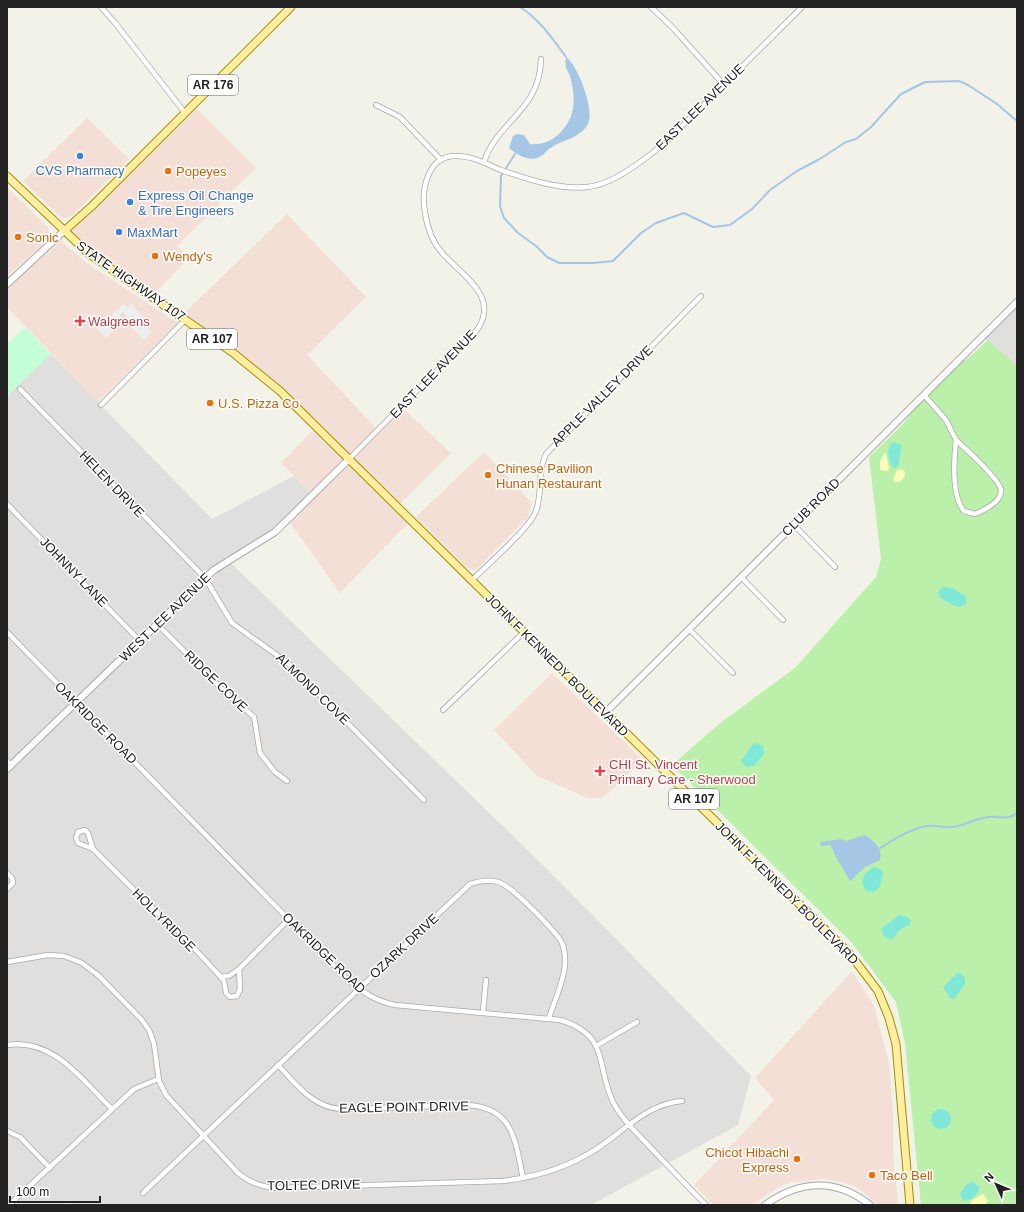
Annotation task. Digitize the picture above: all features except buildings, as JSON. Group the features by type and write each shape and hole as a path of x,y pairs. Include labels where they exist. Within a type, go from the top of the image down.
{"main road":[{"name":"AR 176","path":"64,231 292,7"},
{"name":"STATE HIGHWAY 107","path":"7,176 88,254 185,320 263,376 349,459"},
{"name":"JOHN F KENNEDY BOULEVARD","path":"349,459 523,633 840,944 861,968 878,991 889,1018 896,1044 910,1205"}],"street":[{"path":"101,7 185,113"},
{"path":"651,7 673,28 724,85"},
{"name":"EAST LEE AVENUE","path":"349,459 477,330 484,318 485,306 481,295 438,247 432,236 425,216 423,199 425,185 430,171 441,160 455,156 484,162 511,173 570,187 588,187 608,181 666,143 802,7"},
{"path":"484,162 492,145 524,108 534,92 541,59"},
{"path":"376,104 400,117 441,160"},
{"path":"7,284 64,231"},
{"name":"APPLE VALLEY DRIVE","path":"471,581 534,517 540,496 540,468 546,454 701,296"},
{"name":"CLUB ROAD","path":"605,713 1017,303"},
{"path":"101,405 185,320"},
{"name":"HELEN DRIVE","path":"20,389 205,578"},
{"path":"924,395 946,420 956,440 990,474 1001,489 1001,494 997,501 975,514 964,511 960,503 955,478 956,440"},
{"name":"WEST LEE AVENUE","path":"8,765 76,703 205,578 214,570 276,532 349,459"},
{"name":"JOHNNY LANE","path":"7,504 140,641"},
{"path":"794,524 835,567"},
{"path":"741,577 783,620"},
{"name":"ALMOND COVE","path":"205,578 232,622 288,663 424,800"},
{"name":"RIDGE COVE","path":"158,625 225,692 254,717 260,753 275,772 287,781"},
{"path":"689,629 733,673"},
{"name":"OAKRIDGE ROAD","path":"7,632 358,989 371,998 385,1003 560,1020 574,1025 588,1035 596,1046 600,1055 608,1089 614,1104 628,1124 706,1205"},
{"path":"443,710 523,633"},
{"name":"HOLLYRIDGE","path":"93,849 147,903 177,930 220,976"},
{"path":"7,873 12,878 13,883 7,888"},
{"name":"OZARK DRIVE","path":"143,1193 465,888 483,880 493,880 509,887 558,937 564,948 566,956 565,967 549,1018"},
{"path":"220,976 229,976 239,969 289,919"},
{"name":"TOLTEC DRIVE","path":"7,962 58,955 73,958 90,968 141,1019 149,1030 154,1044 158,1079 171,1102 242,1177 253,1184 267,1187 495,1181 523,1178 548,1172 576,1161 598,1148 628,1124 662,1105 682,1101"},
{"path":"220,976 224,981 226,993 230,997 237,996 240,990 239,969"},
{"path":"483,1012 486,980"},
{"path":"596,1046 637,1022"},
{"path":"7,1045 25,1044 51,1051 71,1068 112,1109"},
{"name":"EAGLE POINT DRIVE","path":"278,1065 310,1097 328,1108 342,1109 468,1105 492,1110 501,1116 511,1129 523,1178"},
{"path":"9,1205 134,1089 158,1079"},
{"path":"7,1131 20,1137 50,1168"},
{"path":"765,1205 781,1194 793,1189 821,1185 845,1190 870,1205"}],"shaded area":[{"path":"566,57 575,69 584,89 589,109 590,118 588,124 576,136 557,144 539,157 529,159 515,153 509,148 513,136 517,134 524,135 530,144 546,142 559,134 568,122 574,103 573,88 566,68"},
{"path":"193,105 256,168 177,246 187,257 185,262 156,292 70,232"},
{"path":"87,118 129,159 73,215 66,218 60,217 23,181"},
{"path":"7,188 48,227 49,237 47,241 7,276"},
{"path":"287,214 366,297 307,355 378,430 401,407 451,453 397,507 410,521 340,593 289,521 314,495 281,463 316,427 280,391 180,317"},
{"path":"61,241 88,264 178,323 98,402 7,307 7,288"},
{"path":"1017,302 1017,368 982,336"},
{"path":"123,304 127,308 131,304 151,325 148,328 152,332 144,340 124,320 127,317 123,312 119,316 123,321 106,338 97,329"},
{"path":"25,327 51,354 7,396 7,344"},
{"path":"988,340 1017,366 1017,1205 921,1205 905,1043 896,1002 852,943 672,765 719,724 795,668 876,577 881,559 869,457 903,424 924,395 959,360 966,360"},
{"path":"51,354 212,519 294,476 314,495 289,521 230,562 544,866 751,1076 738,1125 591,1205 75,1205 68,1201 64,1205 7,1205 7,771 228,563 214,570 7,769 7,395"},
{"path":"893,442 902,445 898,466 895,468 892,467 888,453 889,447"},
{"path":"484,452 532,503 527,518 477,569 472,570 465,566 416,517"},
{"path":"943,587 958,591 966,597 966,604 959,607 941,599 938,592"},
{"path":"552,673 643,760 603,798 588,798 537,776 494,730"},
{"path":"757,743 763,746 764,754 754,766 746,767 741,761 753,744"},
{"path":"865,835 872,840 879,849 881,856 880,860 865,867 850,881 830,845 821,846 820,842 841,839 846,841"},
{"path":"875,867 883,873 880,887 874,892 866,891 863,884 865,874"},
{"path":"899,915 907,917 911,921 909,925 899,930 893,939 887,938 881,929"},
{"path":"852,971 874,1006 889,1063 893,1110 893,1152 898,1205 879,1205 855,1186 838,1181 823,1179 792,1182 778,1187 753,1205 713,1205 694,1185 774,1100 755,1078"},
{"path":"957,973 960,973 965,977 965,984 954,999 950,998 943,987"},
{"path":"941,1109 948,1112 951,1119 948,1126 941,1129 934,1126 931,1119 934,1112"},
{"path":"972,1181 978,1186 979,1191 972,1199 964,1201 960,1194 966,1185"}],"sand":[{"path":"884,453 886,453 889,469 887,471 880,470 880,462"},
{"path":"902,469 905,472 904,478 895,482 893,479 897,470"},
{"path":"983,1194 988,1200 985,1205 969,1205 972,1200"}],"waterway":[{"path":"520,7 540,24 551,36 566,57"},
{"path":"515,154 501,176 500,206 504,218 518,233 536,246 547,257 559,263 593,263 613,261 641,233 656,223 684,213 713,227 730,225 752,209 770,190 797,171 818,160 846,142 856,139 871,127 901,94 925,82 959,81 968,85 997,104 1017,121"},
{"path":"880,848 921,827 956,826 983,818 1007,817 1017,813"}],"place":[{"name":"CVS Pharmacy","path":"80,156"},
{"name":"Popeyes","path":"168,171"},
{"name":"Express Oil Change & Tire Engineers","path":"130,202"},
{"name":"MaxMart","path":"119,232"},
{"name":"Sonic","path":"18,237"},
{"name":"Wendy's","path":"155,256"},
{"name":"Walgreens","path":"80,321"},
{"name":"U.S. Pizza Co","path":"210,403"},
{"name":"Chinese Pavilion Hunan Restaurant","path":"488,475"},
{"name":"CHI St. Vincent Primary Care - Sherwood","path":"600,771"},
{"name":"Chicot Hibachi Express","path":"797,1159"},
{"name":"Taco Bell","path":"872,1175"}]}
